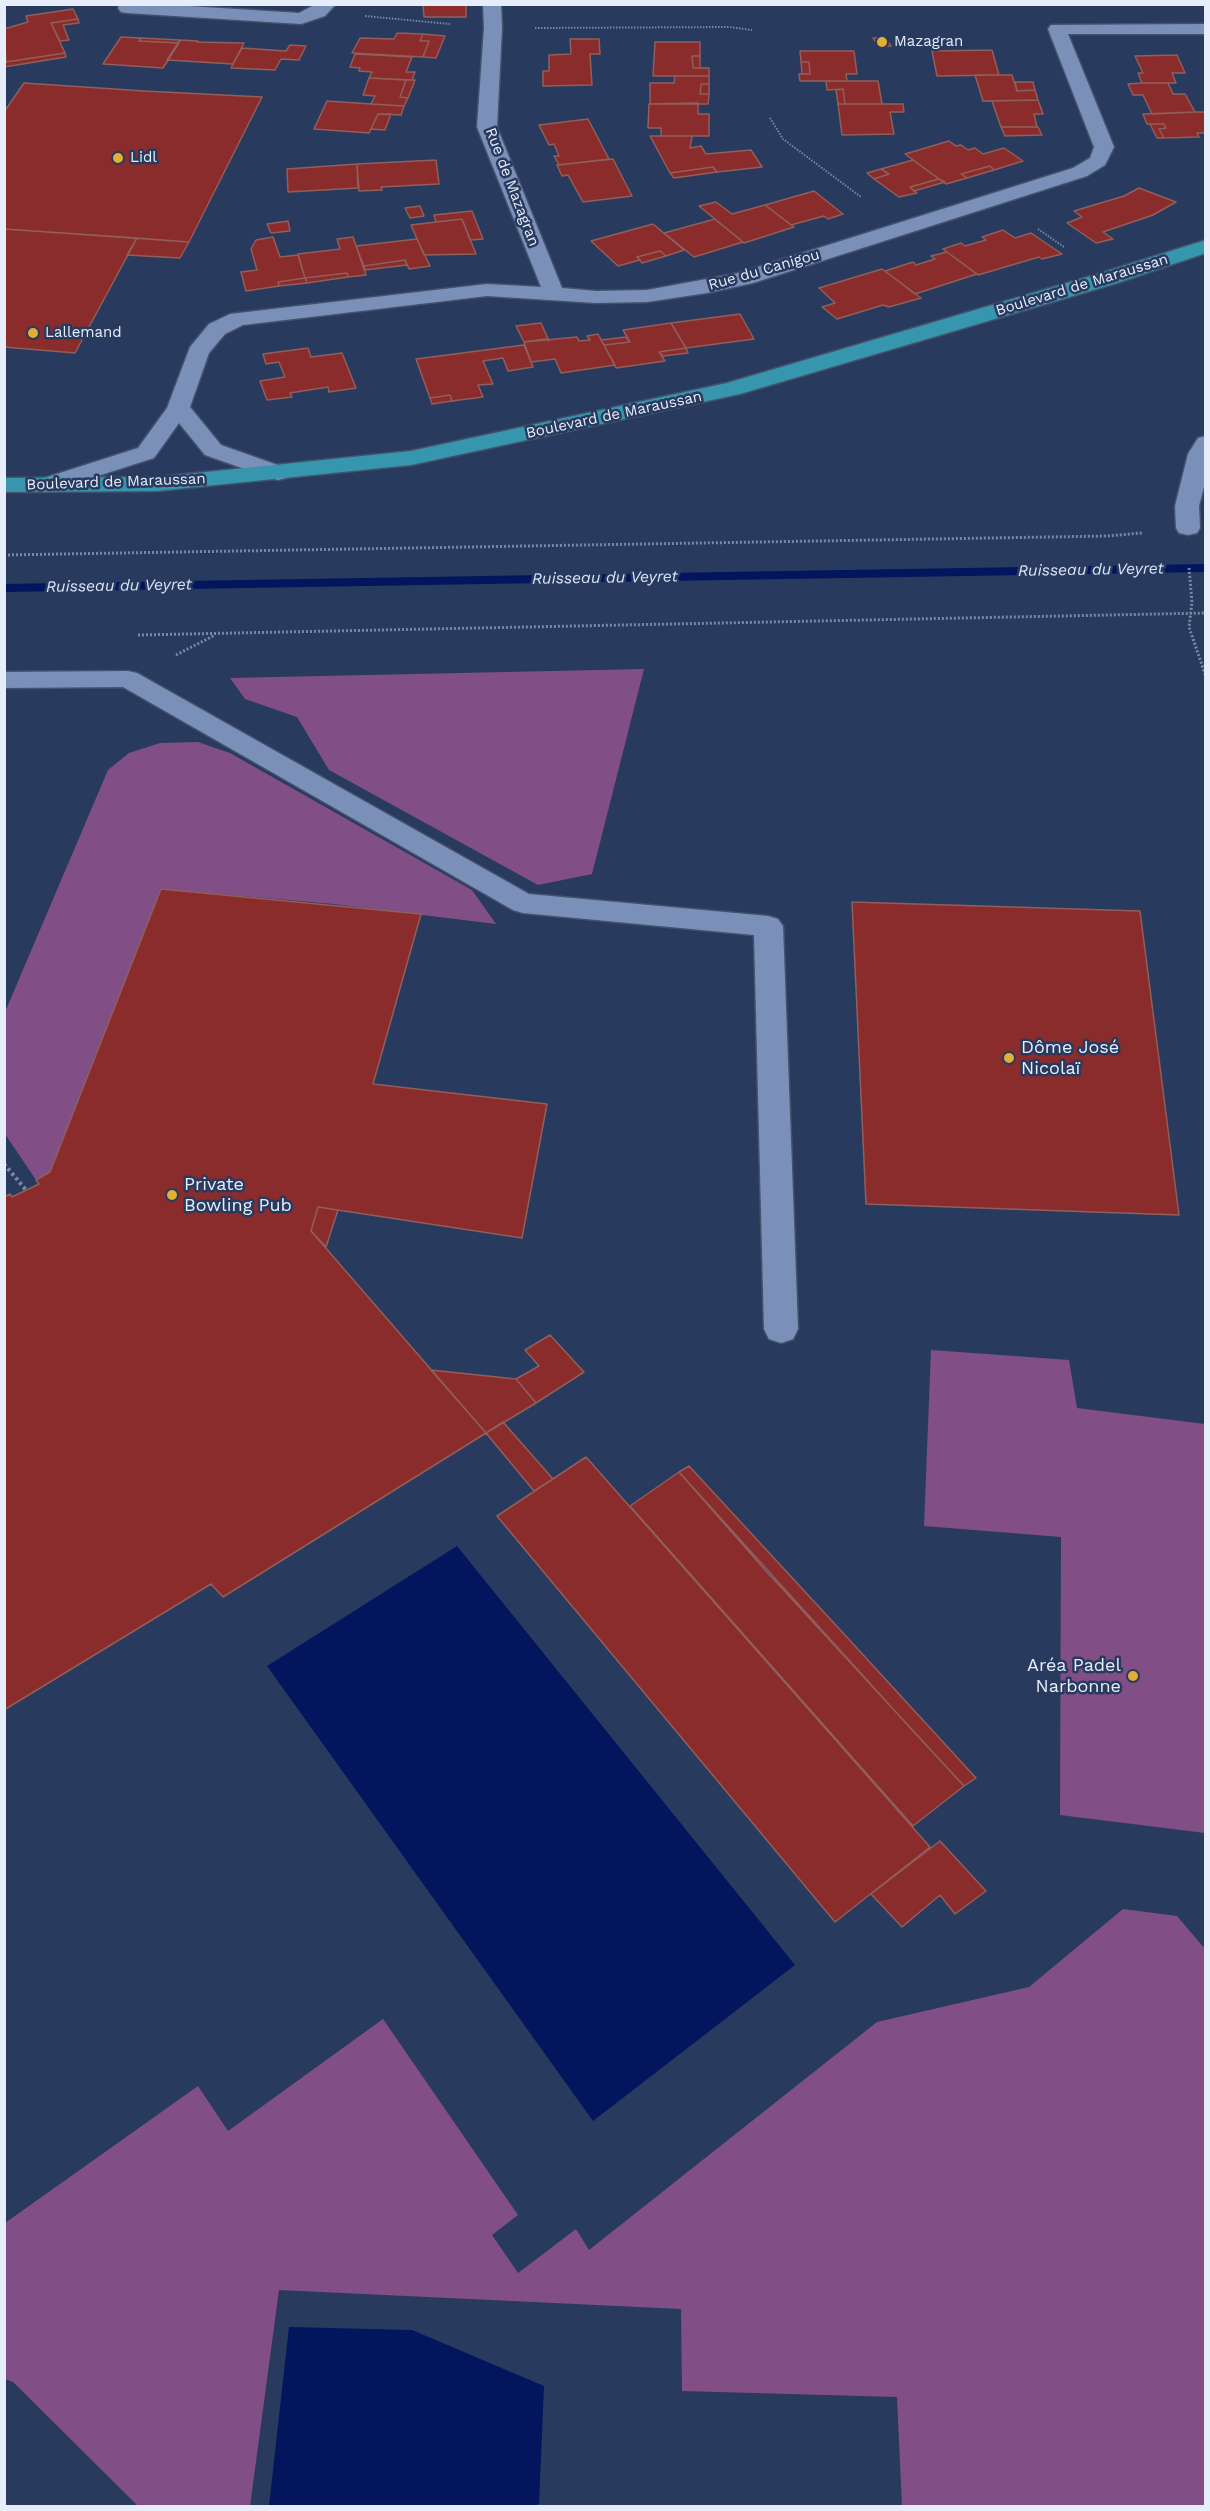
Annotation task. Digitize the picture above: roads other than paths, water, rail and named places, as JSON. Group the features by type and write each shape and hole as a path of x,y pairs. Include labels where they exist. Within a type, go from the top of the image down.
{"main road":[{"name":"Boulevard de Maraussan","path":"4,486 157,484 411,458 732,389 1109,278 1206,246"},
{"name":"Boulevard de Maraussan","path":"4,501 156,500 417,473 744,402 1142,290"}],"street":[{"path":"127,8 200,8 302,19 319,12 327,4"},
{"name":"Rue de Mazagran","path":"492,4 493,28 487,127 554,294"},
{"name":"Rue du Canigou","path":"46,485 147,453 178,408 198,352 217,329 238,319 487,290 646,297 707,287 996,200 1080,172 1098,161 1104,147 1057,29 1206,29"},
{"path":"178,408 213,450 278,473"},
{"path":"1188,528 1187,506 1200,454 1206,443"},
{"path":"4,680 128,679 523,903 768,926 781,1329"}],"waterway":[{"name":"Ruisseau du Veyret","path":"4,588 1206,568"}],"place":[{"name":"Mazagran","path":"882,42"},
{"name":"Lidl","path":"118,158"},
{"name":"Lallemand","path":"33,333"},
{"name":"Dôme José Nicolaï","path":"1009,1058"},
{"name":"Private Bowling Pub","path":"172,1195"},
{"name":"Aréa Padel Narbonne","path":"1133,1676"}]}
